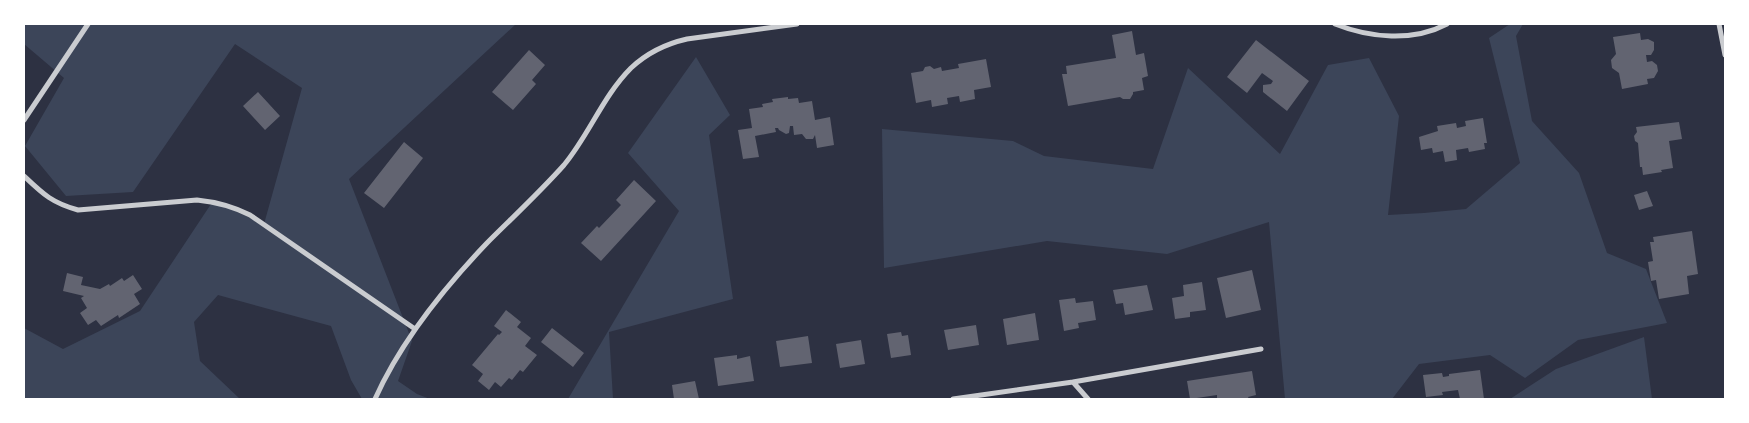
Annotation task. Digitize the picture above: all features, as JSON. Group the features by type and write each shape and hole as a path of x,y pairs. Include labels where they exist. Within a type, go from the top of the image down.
{"street":[{"path":"24,120 88,24"},
{"path":"376,399 400,352 415,329 485,246 564,165 576,150 618,82 644,56 672,43 687,39 797,24"},
{"path":"1335,24 1362,32 1411,36 1432,31 1447,24"},
{"path":"1719,24 1725,55"},
{"path":"24,176 48,198 62,206 78,210 197,200 216,202 234,207 250,215 415,329"},
{"path":"953,399 1073,382 1261,349"},
{"path":"1073,382 1088,399"}],"shaded area":[{"path":"24,24 516,24 349,179 412,341 398,381 417,394 430,399 362,399 351,380 331,326 218,295 194,322 200,361 240,399 24,399 24,328 63,349 140,311 213,201 264,224 302,88 235,44 133,192 66,196 25,146 64,78 24,44"},
{"path":"1510,24 1523,24 1516,36 1532,121 1579,173 1607,253 1646,269 1667,323 1578,340 1525,378 1490,355 1419,364 1392,399 1285,399 1269,222 1167,254 1047,241 884,268 882,129 1013,141 1044,156 1153,169 1188,68 1280,154 1328,65 1369,58 1399,116 1388,215 1466,209 1520,163 1489,38"},
{"path":"696,57 730,115 709,135 733,299 609,332 613,399 568,399 679,211 628,153"},
{"path":"1644,337 1652,399 1510,399 1556,369"}],"building":[{"path":"1132,31 1136,55 1144,53 1148,76 1142,78 1144,90 1133,92 1130,99 1120,97 1068,106 1062,74 1067,74 1066,66 1116,58 1112,35"},
{"path":"1640,33 1641,40 1648,39 1654,42 1654,50 1651,55 1646,55 1647,62 1652,61 1657,65 1658,71 1654,78 1647,79 1648,84 1622,89 1619,73 1612,68 1611,60 1616,54 1613,37"},
{"path":"1256,40 1309,81 1287,111 1263,92 1263,85 1271,84 1273,81 1262,73 1247,93 1227,77"},
{"path":"529,50 545,65 532,80 536,84 513,110 492,92"},
{"path":"986,59 991,87 974,90 975,99 960,102 959,96 947,98 948,104 932,107 931,100 916,103 911,73 923,71 925,67 930,66 934,69 941,67 942,71 959,68 958,64"},
{"path":"258,92 280,116 265,130 243,106"},
{"path":"788,97 788,99 798,98 799,103 812,101 815,120 830,117 834,145 817,148 815,135 813,139 806,139 802,134 794,135 793,126 790,126 789,133 786,134 775,128 776,132 755,136 759,157 743,159 738,130 752,128 749,109 763,107 762,104 773,102 772,99"},
{"path":"1483,118 1487,143 1484,143 1485,149 1469,152 1468,148 1456,150 1457,160 1445,162 1443,151 1433,153 1432,148 1421,150 1419,137 1438,131 1437,126 1456,123 1457,128 1466,126 1465,121"},
{"path":"1679,122 1682,139 1669,141 1673,168 1643,175 1642,167 1640,167 1638,143 1635,141 1634,136 1637,132 1636,127"},
{"path":"404,142 423,158 384,208 364,193"},
{"path":"634,180 656,201 601,261 581,243 597,226 599,228 621,205 616,200"},
{"path":"1647,191 1653,206 1639,210 1634,195"},
{"path":"1692,231 1698,274 1687,276 1689,294 1659,299 1656,280 1651,281 1648,262 1653,261 1650,242 1654,242 1653,237"},
{"path":"1252,270 1261,310 1226,318 1217,278"},
{"path":"67,273 83,277 81,285 100,289 109,284 110,286 122,278 124,281 133,275 142,289 134,294 140,304 119,318 118,315 101,326 96,320 88,325 80,313 87,308 81,298 84,296 63,291"},
{"path":"1202,282 1206,310 1190,312 1190,317 1175,319 1172,298 1184,296 1183,285"},
{"path":"1147,285 1153,310 1125,315 1123,303 1116,304 1113,290"},
{"path":"1075,298 1076,303 1093,301 1096,320 1078,323 1079,328 1064,331 1059,300"},
{"path":"506,310 521,322 517,327 531,338 525,346 537,355 523,372 520,370 512,380 509,378 501,387 495,382 489,390 478,381 483,374 472,365 498,334 502,332 494,326"},
{"path":"1035,313 1039,340 1007,345 1003,319"},
{"path":"976,325 979,345 948,350 944,330"},
{"path":"552,328 584,353 573,367 541,342"},
{"path":"901,332 902,336 908,335 911,355 891,358 887,334"},
{"path":"808,336 812,363 780,367 776,341"},
{"path":"861,340 865,364 840,368 836,344"},
{"path":"737,355 737,359 750,356 754,381 718,386 714,358"},
{"path":"1480,370 1484,399 1460,399 1458,390 1442,392 1443,395 1426,397 1423,375 1442,373 1443,377 1449,376 1449,374"},
{"path":"1252,371 1256,395 1248,397 1249,399 1217,399 1217,395 1190,399 1187,381"},
{"path":"695,381 699,399 674,399 672,385"}]}
